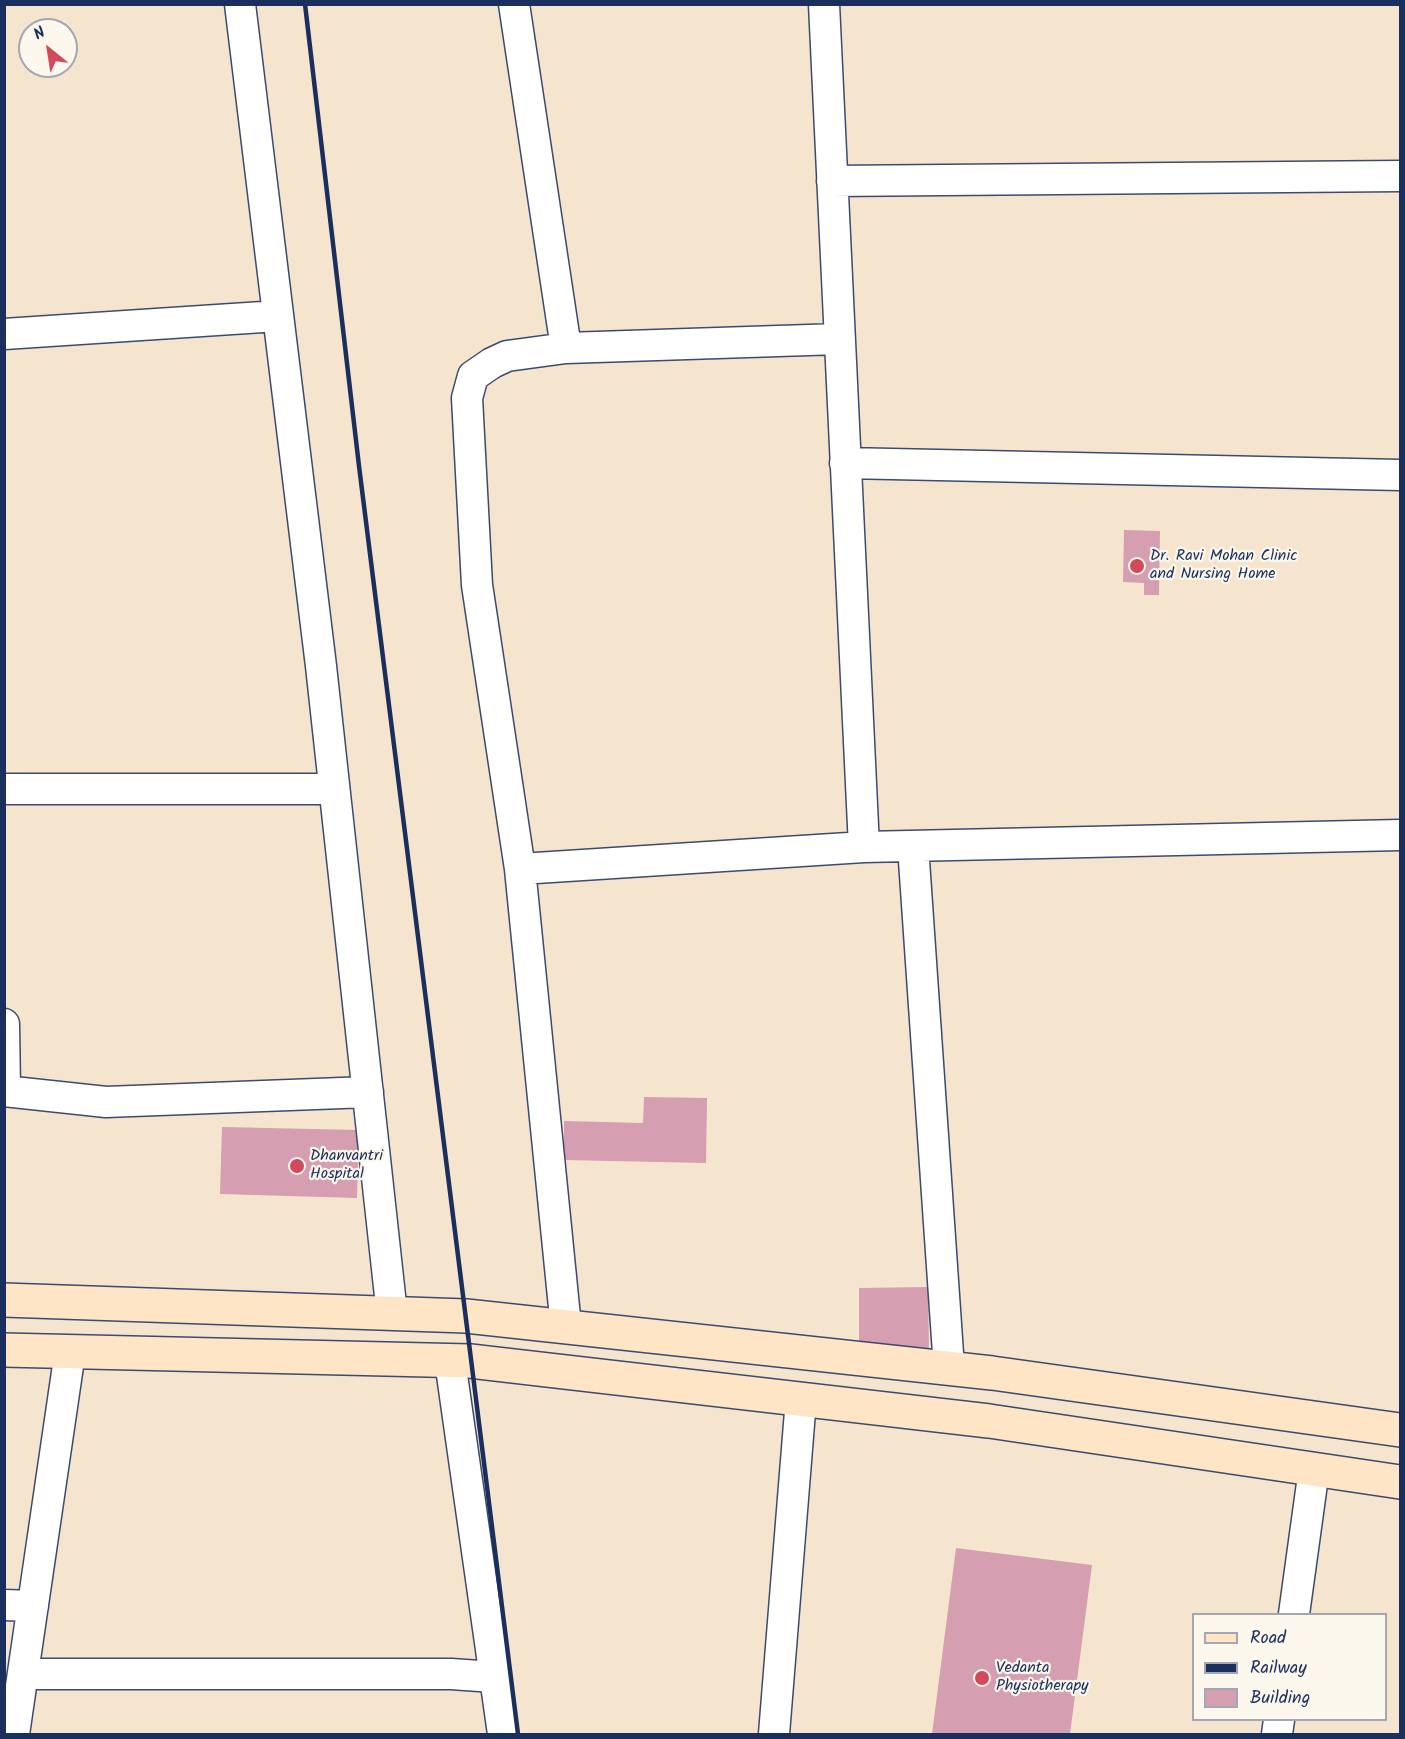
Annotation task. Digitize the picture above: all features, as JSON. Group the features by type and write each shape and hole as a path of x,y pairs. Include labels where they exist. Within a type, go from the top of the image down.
{"main road":[{"path":"4,1300 466,1316 949,1368 1401,1430"},
{"path":"4,1350 470,1361 989,1421 1401,1482"}],"street":[{"path":"240,4 334,789 392,1314"},
{"path":"514,4 566,348"},
{"path":"824,4 864,847"},
{"path":"832,181 1401,176"},
{"path":"4,334 278,316"},
{"path":"566,1327 520,869 477,585 466,398 473,376 507,356 566,348 839,339"},
{"path":"845,463 1401,476"},
{"path":"4,789 334,789"},
{"path":"520,869 864,847 1401,835"},
{"path":"913,846 949,1368"},
{"path":"4,1024 5,1091 106,1102 368,1092"},
{"path":"14,1734 23,1674 19,1605 70,1352"},
{"path":"450,1361 502,1734"},
{"path":"774,1734 801,1399"},
{"path":"1294,1613 1314,1469"},
{"path":"23,1674 451,1674 494,1677"}],"building":[{"path":"1124,530 1160,531 1159,595 1144,595 1144,583 1123,582"},
{"path":"644,1097 707,1098 706,1163 564,1160 564,1121 643,1123"},
{"path":"222,1127 359,1130 357,1198 220,1194"},
{"path":"928,1287 929,1353 859,1353 859,1288"},
{"path":"956,1548 1092,1565 1070,1734 932,1734"}],"railway":[{"path":"305,4 359,466 518,1734"}],"place":[{"name":"Dr. Ravi Mohan Clinic and Nursing Home","path":"1137,566"},
{"name":"Dhanvantri Hospital","path":"297,1166"},
{"name":"Vedanta Physiotherapy","path":"982,1678"}]}
